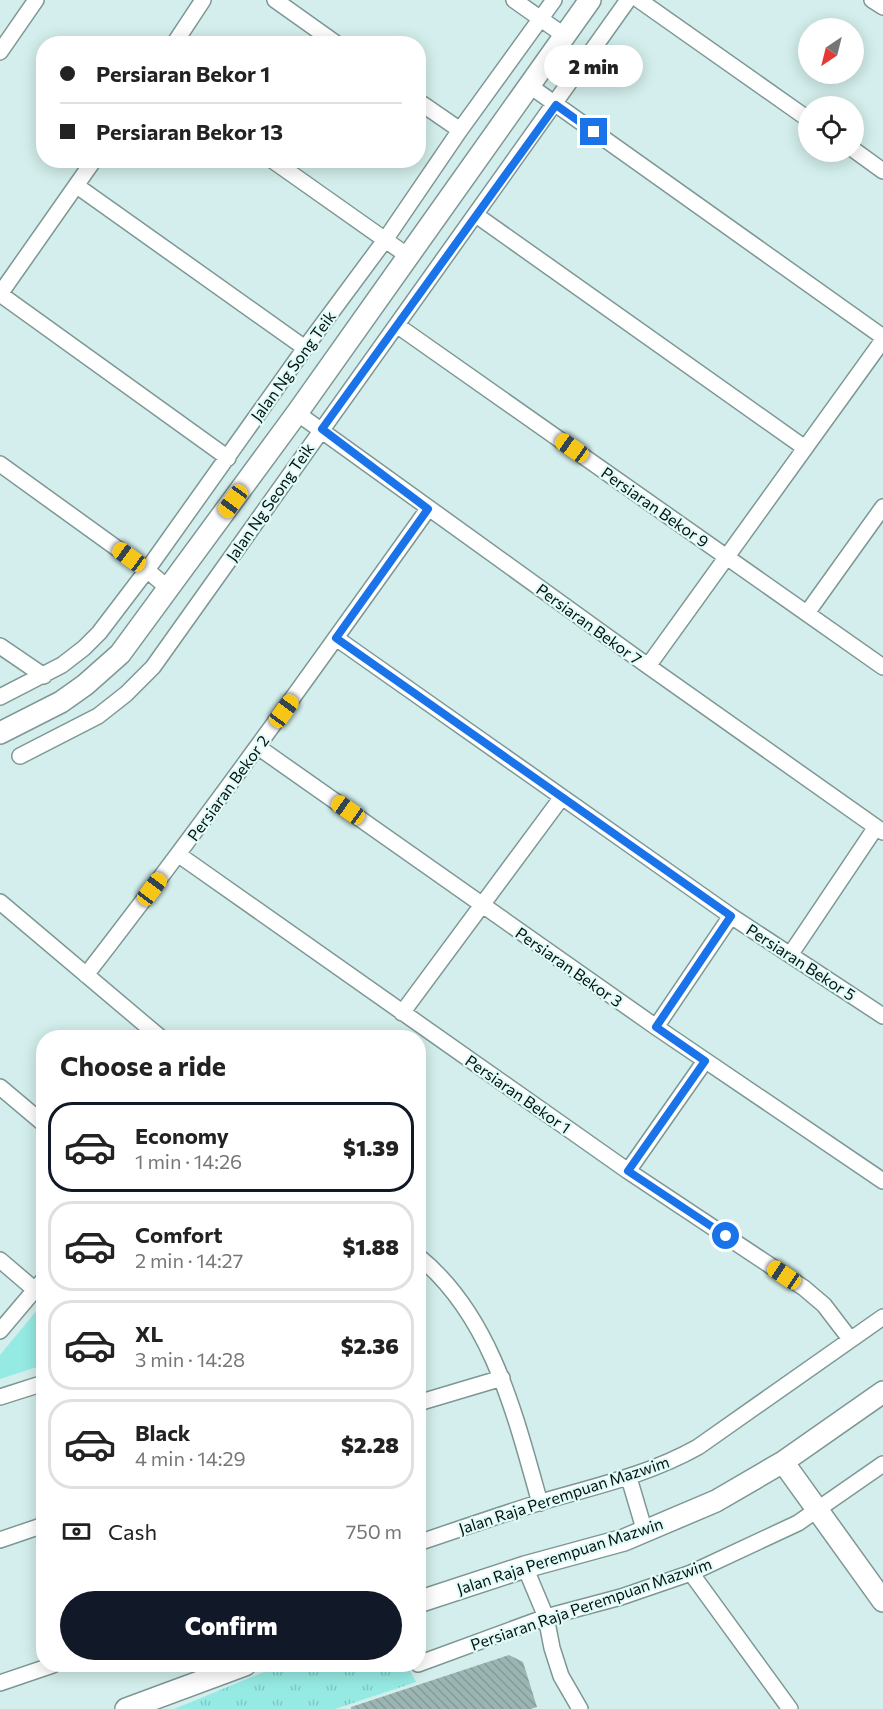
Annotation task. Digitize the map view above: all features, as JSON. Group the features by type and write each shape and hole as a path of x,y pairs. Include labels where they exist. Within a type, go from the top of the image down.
{"main road":[{"name":"Jalan Ng Seong Teik","path":"0,733 61,702 85,685 120,654 297,413 590,0"},
{"name":"Jalan Raja Perempuan Mazwin","path":"426,1599 525,1567 645,1532 716,1501 783,1462 883,1392"},
{"path":"783,1462 883,1601"},
{"path":"126,1709 226,1672"}],"street":[{"path":"0,52 36,0"},
{"path":"179,36 203,0"},
{"path":"275,0 326,36"},
{"path":"514,0 565,36"},
{"name":"Jalan Ng Song Teik","path":"0,697 62,666 92,640 147,570 228,458 554,0"},
{"name":"Jalan Ng Seong Teik","path":"20,756 98,716 126,694 153,667 556,105 628,0"},
{"path":"639,0 798,111"},
{"path":"872,0 883,8"},
{"path":"530,86 883,339 648,666"},
{"path":"426,107 460,130"},
{"path":"864,157 883,171"},
{"path":"89,168 0,294 228,458"},
{"path":"283,168 408,256"},
{"path":"77,186 305,348"},
{"path":"476,214 805,448"},
{"name":"Persiaran Bekor 9","path":"398,326 883,667"},
{"name":"Persiaran Bekor 7","path":"297,413 322,429 428,509 880,830"},
{"path":"0,464 147,570 169,589"},
{"path":"807,613 883,507"},
{"name":"Persiaran Bekor 2","path":"86,975 179,855 428,509"},
{"name":"Persiaran Bekor 5","path":"336,638 731,916 883,1017"},
{"path":"0,646 44,676"},
{"name":"Persiaran Bekor 3","path":"258,747 482,907 883,1181"},
{"path":"402,1013 562,797"},
{"path":"790,955 880,830"},
{"name":"Persiaran Bekor 1","path":"179,855 628,1171 804,1288 824,1305 850,1339"},
{"path":"0,902 150,1030"},
{"path":"656,1027 731,916"},
{"path":"628,1171 705,1061"},
{"path":"0,1087 36,1117"},
{"path":"0,1260 36,1282"},
{"path":"426,1264 455,1293 484,1340 502,1377 540,1503"},
{"path":"0,1331 36,1288"},
{"name":"Jalan Raja Perempuan Mazwim","path":"426,1540 540,1503 629,1478 670,1462 698,1447 883,1317"},
{"path":"426,1401 502,1377"},
{"path":"0,1397 36,1386"},
{"name":"Persiaran Raja Perempuan Mazwim","path":"426,1661 546,1617 621,1597 692,1573 798,1523 883,1464"},
{"path":"629,1478 645,1532"},
{"path":"0,1540 36,1529"},
{"path":"525,1567 546,1617 552,1648 561,1676 580,1709"},
{"path":"692,1573 790,1709"},
{"path":"0,1683 36,1671"}],"green space":[{"path":"36,1311 36,1367 0,1379 0,1355"},
{"path":"264,1672 411,1672 416,1682 335,1709 174,1709"}],"building":[{"path":"509,1655 523,1662 537,1707 531,1709 351,1709 351,1707"}],"route":[{"path":"594,132 556,105 322,429 428,509 336,638 731,916 656,1027 705,1061 628,1171 726,1236"}]}
